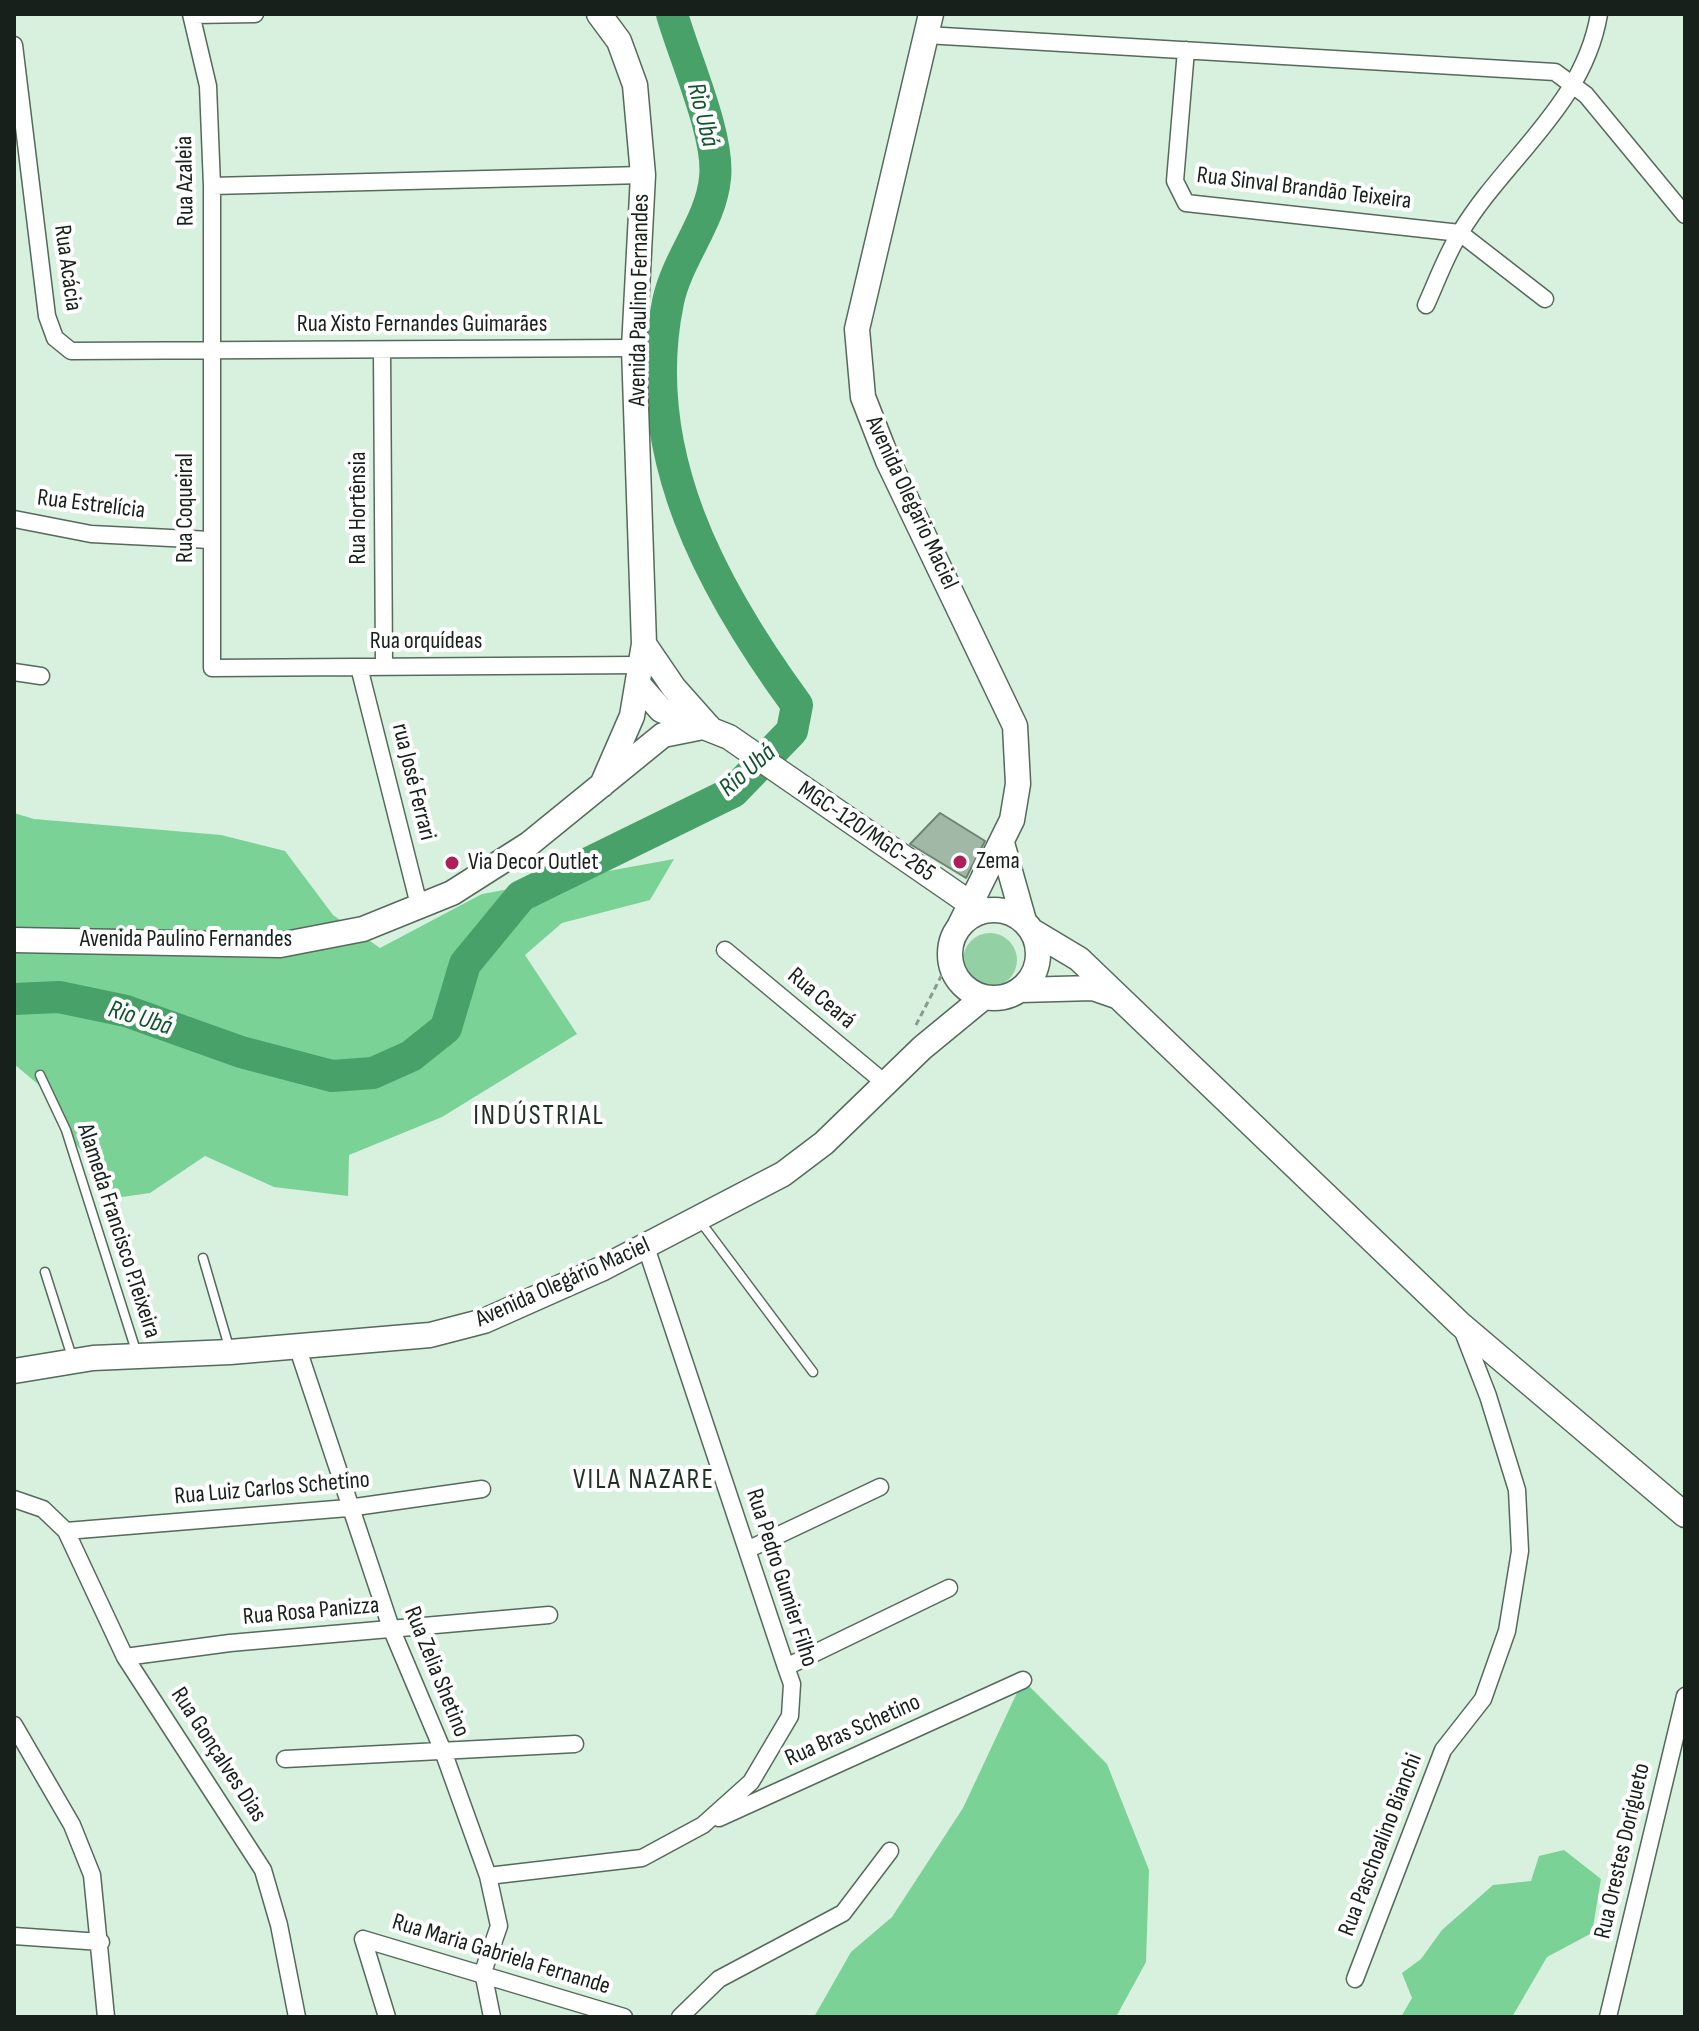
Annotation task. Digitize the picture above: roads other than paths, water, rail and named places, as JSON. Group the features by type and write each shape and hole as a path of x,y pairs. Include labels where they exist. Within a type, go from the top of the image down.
{"main road":[{"name":"Avenida Paulino Fernandes","path":"599,14 619,41 635,85 643,175 634,348 640,664 632,716 602,785"},
{"name":"Avenida Olegario Maciel","path":"928,24 857,329 863,397 888,461 1015,726 1018,784 1012,820 969,906"},
{"path":"640,664 674,688 719,732"},
{"path":"640,664 661,710 719,732"},
{"name":"Avenida Paulino Fernandes","path":"14,940 280,945 363,929 420,909 529,844 663,735 719,732"},
{"name":"MGC-120/MGC-265","path":"719,732 969,906"},
{"path":"1002,843 1039,954 1037,968 1020,990"},
{"path":"1123,999 1093,988 1020,990 996,998 984,997 963,985 949,961 969,906 1005,911 1079,959 1123,999 1460,1324 1685,1515"},
{"name":"Avenida Olegário Maciel","path":"14,1371 137,1355 230,1352 430,1335 484,1321 646,1247 783,1174 824,1143 922,1048 984,997"}],"street":[{"path":"191,15 255,14"},
{"path":"1426,305 1460,233 1574,87 1595,38 1599,14"},
{"name":"Rua Azaleia","path":"191,15 208,86 212,186 211,348"},
{"path":"928,24 1186,50 1555,72 1586,95 1685,215"},
{"name":"Rua Acácia","path":"14,45 47,316 55,338 71,351 211,348"},
{"name":"Rua Sinval Brandão Teixeira","path":"1186,50 1175,181 1186,203 1460,233"},
{"path":"212,186 643,175"},
{"path":"1460,233 1545,299"},
{"name":"Rua Xisto Fernandes Guimarães","path":"211,348 634,348"},
{"name":"Rua Coqueiral","path":"211,348 212,668"},
{"name":"Rua Hortênsia","path":"382,350 384,666"},
{"name":"Rua Estrelícia","path":"14,519 91,534 210,540"},
{"name":"Rua orquídeas","path":"212,668 640,664"},
{"name":"rua José Ferrari","path":"359,667 420,909"},
{"path":"14,672 41,676"},
{"name":"Rua Ceará","path":"725,950 886,1084"},
{"name":"Rua Pedro Gumier Filho","path":"488,1876 642,1858 703,1825 751,1782 790,1716 792,1684 646,1247"},
{"name":"Rua Paschoalino Bianchi","path":"1355,1979 1443,1750 1483,1699 1507,1631 1520,1551 1517,1490 1488,1396 1460,1324"},
{"name":"Rua Zelia Shetino","path":"297,1346 348,1508 391,1628 443,1751 488,1876 499,1926 483,1972"},
{"path":"747,1550 880,1487"},
{"name":"Rua Luiz Carlos Schetino","path":"66,1531 348,1508 482,1489"},
{"path":"14,1499 43,1509 66,1531"},
{"name":"Rua Gonçalves Dias","path":"66,1531 125,1657 263,1870 279,1925 297,2017"},
{"path":"786,1667 949,1588"},
{"name":"Rua Rosa Panizza","path":"125,1657 391,1628 549,1615"},
{"name":"Rua Bras Schetino","path":"703,1825 1023,1680"},
{"name":"Rua Orestes Dorigueto","path":"1608,2017 1685,1696"},
{"path":"14,1725 72,1825 92,1875 106,2017"},
{"path":"285,1759 575,1744"},
{"path":"680,2017 719,1979 757,1955 843,1913 890,1851"},
{"path":"14,1936 101,1942"},
{"name":"Rua Maria Gabriela Fernande","path":"387,2017 363,1939 483,1972 624,2017"},
{"path":"483,1972 492,2017"}],"lane":[{"name":"Alameda Francisco P.Teixeira","path":"40,1075 66,1130 137,1355"},
{"path":"699,1220 813,1372"},
{"path":"203,1258 230,1352"},
{"path":"45,1272 73,1361"}],"waterway":[{"name":"Rio Ubá","path":"14,999 59,997 126,1011 241,1052 332,1076 373,1073 411,1056 446,1028 465,964 521,896 733,792 792,731 797,705 737,614 689,516 673,465 663,412 661,358 668,302 672,286 707,210 715,178 707,119 672,14"}],"place":[{"name":"Zema","path":"960,862"},
{"name":"Via Decor Outlet","path":"452,863"}],"district":[{"name":"INDÚSTRIAL","path":"539,1117"},
{"name":"VILA NAZARE","path":"644,1481"}]}
